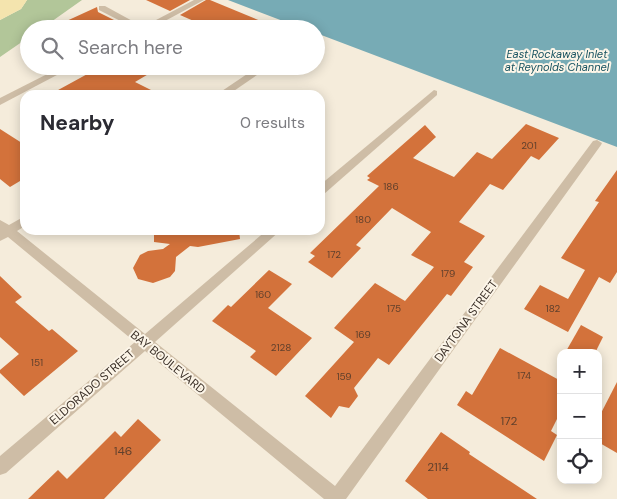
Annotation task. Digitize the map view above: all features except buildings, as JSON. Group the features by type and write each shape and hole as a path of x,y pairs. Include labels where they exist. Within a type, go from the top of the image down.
{"street":[{"path":"161,20 200,0"},
{"path":"102,8 125,20"},
{"path":"23,90 52,75"},
{"path":"229,90 252,75"},
{"path":"0,102 20,92"},
{"path":"325,187 434,92"},
{"name":"DAYTONA STREET","path":"336,499 597,143"},
{"path":"3,230 20,222"},
{"name":"BAY BOULEVARD","path":"3,230 336,499"},
{"name":"ELDORADO STREET","path":"0,466 269,235"}],"green space":[{"path":"27,0 82,0 54,20 20,20 20,43 0,57 0,20 21,9"}],"sand":[{"path":"0,0 27,0 21,9 0,20"}],"water":[{"name":"East Rockaway Inlet at Reynolds Channel","path":"228,0 617,0 617,147 325,36 325,20 280,20"}]}
